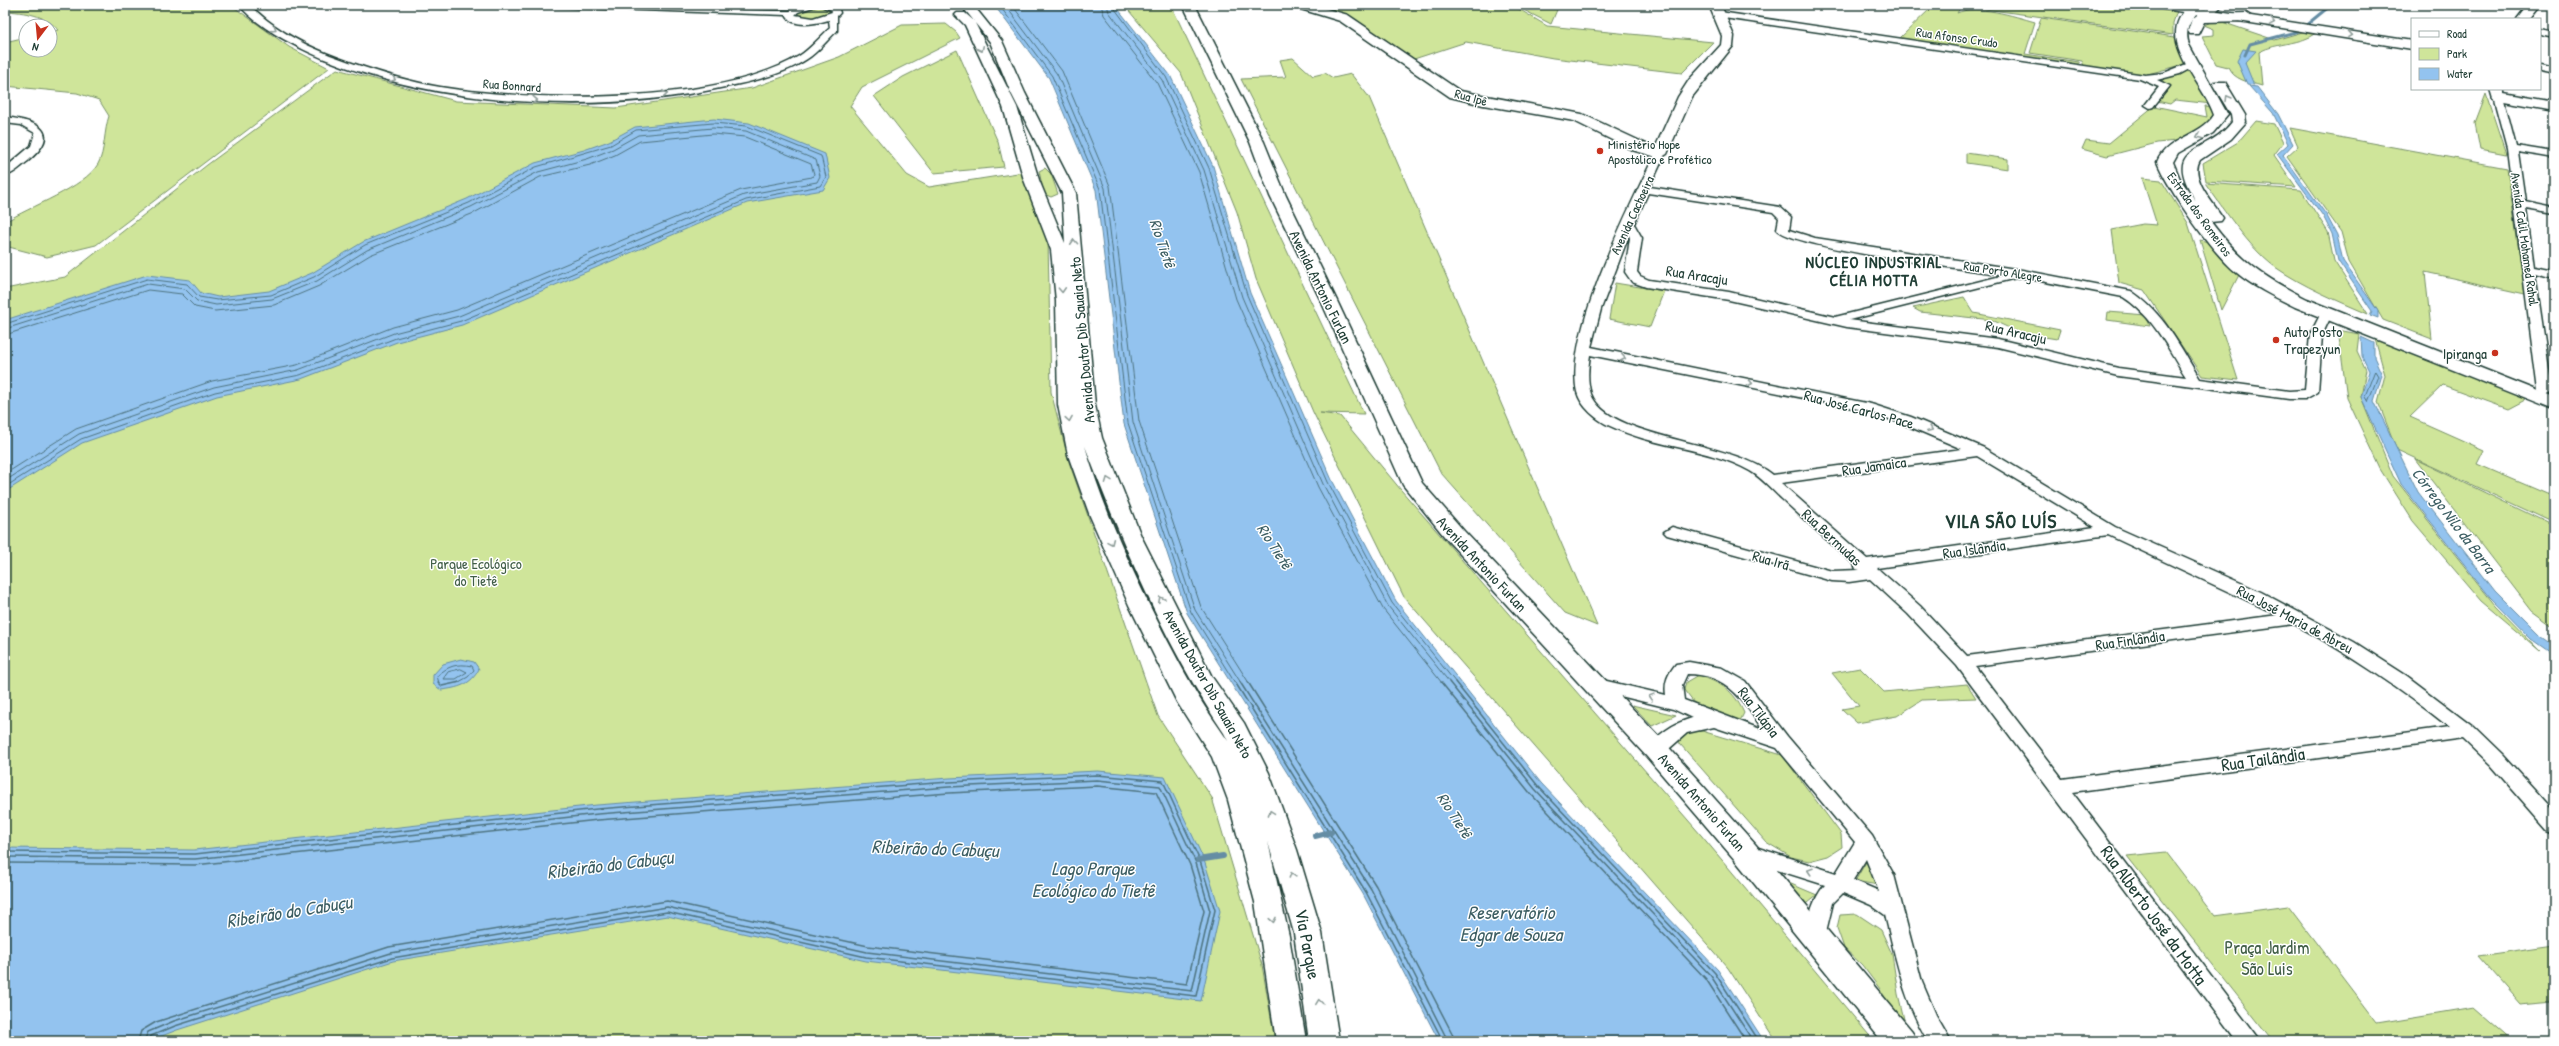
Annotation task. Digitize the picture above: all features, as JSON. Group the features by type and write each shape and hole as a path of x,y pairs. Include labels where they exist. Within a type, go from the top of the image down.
{"main road":[{"name":"Avenida Doutor Dib Sauaia Neto","path":"953,5 970,24 1009,106 1029,166 1037,197 1047,215 1059,250 1067,410 1078,455 1104,524 1128,580 1186,698 1217,741 1229,767 1257,855"},
{"name":"Avenida Doutor Dib Sauaia Neto","path":"967,5 996,41 1018,93 1069,193 1086,405 1092,438 1130,536 1153,583 1202,681 1245,747 1284,850"},
{"name":"Avenida Antonio Furlan","path":"1189,5 1257,142 1278,196 1330,303 1413,485 1456,536 1656,750 1745,852 1901,1041"},
{"name":"Rua Ipê","path":"1298,5 1332,12 1344,18 1455,94 1483,101 1577,118 1592,123 1631,146 1660,154"},
{"path":"2158,5 2205,9 2411,45"},
{"path":"2524,18 2534,5"},
{"path":"2205,9 2228,15 2246,17"},
{"name":"Estrada dos Romeiros","path":"2205,9 2184,19 2180,35 2194,64 2218,106 2221,115 2214,128 2171,151 2165,162 2172,179 2224,252 2268,286 2326,314 2551,397"},
{"name":"Estrada dos Romeiros","path":"2205,9 2194,28 2196,47 2229,99 2239,122 2229,136 2196,154 2192,159 2190,171 2193,181 2227,236 2245,257 2262,271 2311,299 2551,397"},
{"name":"Avenida Cachoeira","path":"1660,154 1685,97 1694,83 1727,46 1728,36 1717,10"},
{"path":"2497,93 2554,106"},
{"path":"2171,151 2192,159"},
{"path":"1029,166 1043,162 1056,165"},
{"path":"1037,197 1055,198 1069,193"},
{"name":"Via Parque","path":"1284,850 1308,933 1324,1041"},
{"name":"Via Parque","path":"1257,855 1281,956 1291,1041"}],"street":[{"name":"Rua Bonnard","path":"243,5 272,28 301,45 339,62 398,81 472,95 559,101 640,97 716,87 769,73 796,62 813,52 832,32"},
{"path":"554,5 790,14 799,8"},
{"path":"695,5 799,8 814,5"},
{"path":"790,14 796,20 809,21 827,27 832,32 835,25 833,15 836,13 835,8 823,5"},
{"name":"Rua Afonso Crudo","path":"1717,10 2142,77 2165,86 2150,105"},
{"path":"809,21 833,15"},
{"path":"2541,32 2554,36"},
{"path":"2142,77 2156,78 2176,73 2194,64"},
{"path":"2541,68 2554,71"},
{"name":"Avenida Calil Mohamed Rahal","path":"2497,93 2512,148 2529,269 2551,397"},
{"path":"5,120 32,123 40,132 40,137 38,146 28,156 5,173"},
{"path":"2512,148 2554,155"},
{"name":"Avenida Cachoeira","path":"1584,350 1611,262 1660,154"},
{"name":"Rua Porto Alegre","path":"1645,189 1776,209 1781,211 1785,217 1783,229 1785,232 1813,242 2110,289 2141,301 2153,314 2196,383"},
{"path":"2521,204 2554,210"},
{"name":"Rua Aracaju","path":"1628,224 1636,238 1631,272 1636,279 1661,286 1765,304 1833,320 1998,343 2094,368 2289,395 2305,395 2311,392 2314,342 2326,314"},
{"path":"2529,269 2554,274"},
{"path":"1833,320 2022,274"},
{"path":"2541,345 2554,348"},
{"name":"Rua José Carlos Pace","path":"1584,350 1866,408 1906,420 1979,451 2110,530"},
{"name":"Rua Bermudas","path":"1584,350 1581,366 1584,393 1590,405 1602,416 1617,424 1643,433 1714,451 1739,460 1757,469 1914,610 1963,662 2059,787"},
{"name":"Rua Jamaica","path":"1770,480 1979,451"},
{"name":"Rua Islândia","path":"1867,569 2110,530"},
{"name":"Rua José Maria de Abreu","path":"2110,530 2298,618 2401,680 2467,731"},
{"name":"Rua Irã","path":"1672,532 1832,576 1849,577 1867,569"},
{"name":"Rua Finlândia","path":"1963,662 2298,618"},
{"name":"Rua Tilápia","path":"1677,704 1672,686 1675,677 1682,668 1706,669 1720,673 1735,681 1782,743 1865,842 1875,857 1883,875 1894,910 1914,993 1925,1019 1940,1041"},
{"name":"Rua Tilápia","path":"1594,684 1677,704 1714,720 1782,743"},
{"path":"1656,750 1678,729 1714,720"},
{"path":"2467,731 2497,760 2554,824"},
{"name":"Rua Tailândia","path":"2059,787 2467,731"},
{"name":"Rua Alberto José da Motta","path":"2059,787 2220,1004 2250,1041"},
{"path":"1816,938 1824,899 1840,883 1853,866 1865,842"},
{"path":"1745,852 1804,869 1840,883 1878,899 1894,910"}],"green space":[{"path":"5,5 231,5 289,47 329,68 96,245 47,257 5,246 5,222 69,189 91,172 98,164 100,159 109,116 99,100 77,93 5,86 5,42 18,39 18,58 58,58 58,18 41,18 27,13 5,11"},
{"path":"1124,5 1171,5 1364,414 1320,413 1340,416 1401,490 1701,835 1874,1041 1776,1041 1728,968 1404,597 1313,412 1256,279 1237,212 1181,73"},
{"path":"1311,5 1512,5 1547,26 1713,42 1682,73 1553,58 1466,42 1414,59 1333,9"},
{"path":"1514,5 1559,5 1551,24"},
{"path":"1956,5 2134,5 2177,11 2173,23 2173,35"},
{"path":"823,6 832,8 833,12 815,19 795,16 795,12 810,7"},
{"path":"1933,6 1961,7 1957,13 1984,10 2035,22 2025,54 2079,62 2081,67 1900,38"},
{"path":"2041,18 2175,37 2189,63 2144,75 2084,66 2082,61 2030,53"},
{"path":"2216,20 2275,40 2306,31 2317,33 2303,40 2274,46 2259,52 2262,86 2242,80 2234,75 2228,67 2216,64 2202,36 2214,35 2214,29 2204,25"},
{"name":"Parque Ecológico do Tietê","path":"946,24 956,32 960,38 862,87 850,106 907,175 929,187 1024,172 1048,238 1051,392 1069,462 1158,716 1212,798 1262,965 1275,1041 5,1041 5,289 65,277 207,165 337,69 456,101 616,108 752,88 839,57 902,25"},
{"path":"957,50 998,142 1004,167 934,173 874,96 903,77"},
{"path":"1293,58 1313,76 1325,73 1333,78 1351,74 1369,97 1597,626 1565,613 1441,473 1241,79 1286,77 1280,60"},
{"path":"2193,68 2212,104 2175,100 2170,104 2157,101 2170,88 2161,79 2180,75"},
{"path":"2486,94 2506,154 2480,149 2475,123"},
{"path":"2154,106 2207,117 2205,106 2215,107 2217,115 2212,126 2185,140 2157,143 2107,156 2082,149 2086,140 2109,143"},
{"path":"2256,121 2274,124 2283,143 2274,155 2296,187 2206,181 2203,163 2238,142"},
{"path":"2290,128 2507,168 2525,294 2425,272 2432,339 2383,320 2349,262 2341,232 2287,156 2298,146"},
{"path":"1966,153 2008,159 2008,169 1966,163"},
{"path":"1045,168 1051,174 1058,194 1051,197 1044,194 1039,171"},
{"path":"2142,178 2161,180 2188,223 2238,380 2202,376 2144,290 2119,283 2112,230 2143,224 2157,225"},
{"path":"2205,183 2301,190 2328,232 2334,261 2368,314 2309,287 2275,267 2265,259 2246,239"},
{"path":"2200,240 2214,243 2240,273 2221,310"},
{"path":"1615,283 1664,291 1650,327 1609,319"},
{"path":"1964,297 1974,313 2060,330 2057,339 2020,333 1992,320 1920,312 1913,308"},
{"path":"2108,312 2146,315 2150,326 2107,320"},
{"path":"2338,330 2359,334 2357,351 2366,370 2361,397 2393,476 2495,605 2540,651 2481,601 2413,521 2380,469 2347,398"},
{"path":"2375,339 2523,396 2525,400 2508,409 2443,385 2410,417 2484,450 2477,464 2554,497 2554,523 2397,450 2378,402 2385,375"},
{"path":"2415,459 2554,526 2554,627 2532,611"},
{"path":"1860,668 1884,692 1967,684 1976,698 1922,700 1897,716 1857,723 1842,709 1859,706 1832,673"},
{"path":"1698,675 1714,681 1726,688 1736,698 1744,713 1740,721 1694,703 1684,690 1686,682"},
{"path":"1632,705 1676,715 1652,726"},
{"path":"1702,731 1782,755 1841,834 1842,847 1828,856 1809,861 1791,857 1766,842 1680,744 1679,738 1689,732"},
{"name":"Praça Jardim São Luis","path":"2166,852 2215,916 2288,906 2377,1023 2474,1007 2513,1041 2273,1041 2127,856"},
{"path":"1866,862 1878,885 1855,881"},
{"path":"1777,878 1817,895 1802,907"},
{"path":"1857,914 1881,930 1892,954 1898,994 1908,1036 1880,989 1862,965 1844,948 1837,928 1840,915"},
{"path":"2554,945 2554,1001 2520,1004 2478,956"}],"water":[{"name":"Reservatório Edgar de Souza","path":"994,5 1115,5 1170,75 1213,166 1250,293 1332,480 1396,601 1541,783 1718,970 1764,1041 1439,1041 1363,894 1187,613 1124,424 1096,190 1049,78"},
{"path":"2243,49 2256,51 2245,63 2254,85 2247,84 2237,61"},
{"path":"2249,86 2257,87 2278,114 2293,144 2283,155 2327,216 2337,235 2343,261 2378,311 2378,318 2370,315 2372,311 2338,261 2332,234 2323,216 2277,154 2288,144 2273,113"},
{"path":"714,119 749,123 825,154 830,178 823,190 747,203 462,325 397,342 301,379 217,396 82,443 5,492 5,320 147,275 190,280 201,293 218,297 269,291 312,273 363,242 467,199 535,163 584,150 609,141 635,127"},
{"path":"2361,337 2374,343 2374,357 2382,375 2374,401 2418,492 2495,591 2541,637 2554,646 2554,655 2531,639 2490,597 2401,484 2361,397 2369,371 2362,356"},
{"path":"461,659 474,662 479,669 472,679 458,687 441,690 433,684 433,675 443,664"},
{"name":"Lago Parque Ecológico do Tietê","path":"1098,771 1165,777 1204,860 1220,911 1201,1001 866,961 667,916 393,961 177,1030 149,1041 5,1041 5,848 194,850 597,805 949,778"}],"waterway":[{"name":"Córrego Nilo da Barra","path":"2245,55 2250,44 2299,31 2331,5"},
{"name":"Ribeirão do Cabuçu","path":"1315,836 1331,832"},
{"name":"Ribeirão do Cabuçu","path":"1198,860 1223,856"}],"place":[{"name":"Ministério Hope Apostólico e Profético","path":"1600,151"},
{"name":"Auto Posto Trapezyun","path":"2276,340"},
{"name":"Ipiranga","path":"2495,353"}],"district":[{"name":"NÚCLEO INDUSTRIAL CÉLIA MOTTA","path":"1874,271"},
{"name":"VILA SÃO LUÍS","path":"2001,521"}],"water label":[{"name":"Rio Tietê","path":"1163,243"},
{"name":"Rio Tietê","path":"1275,546"},
{"name":"Rio Tietê","path":"1455,815"}]}
